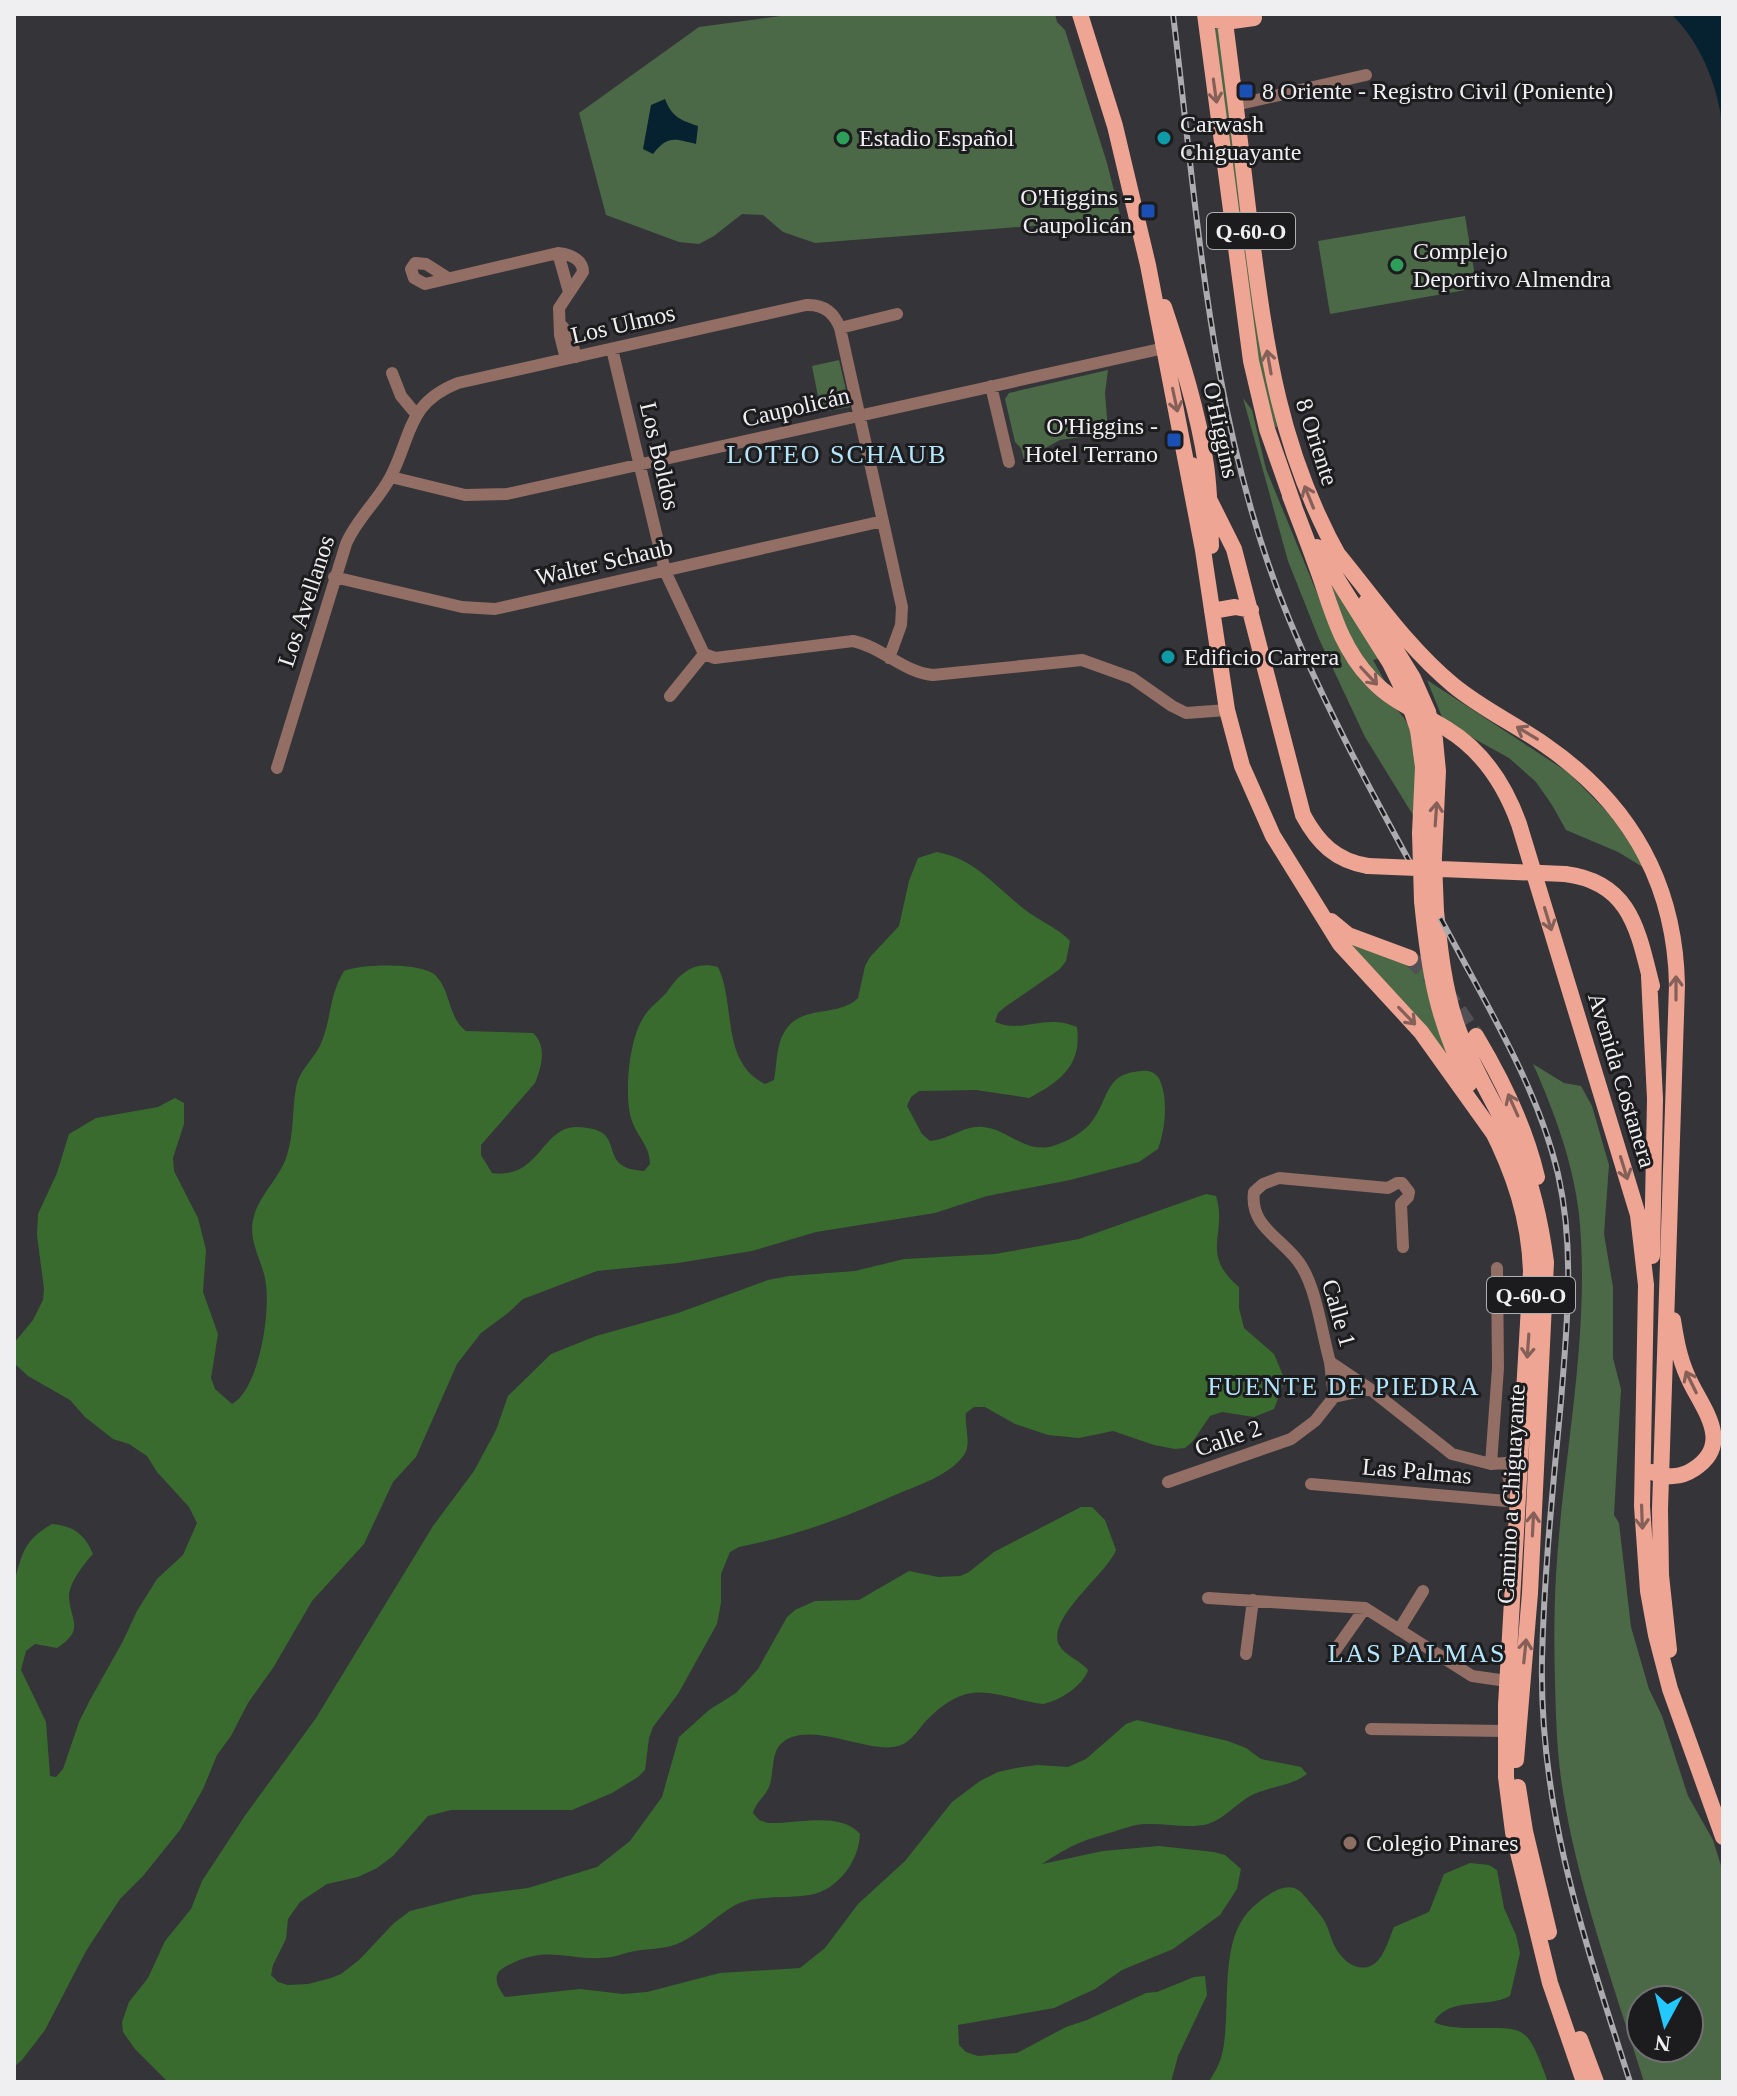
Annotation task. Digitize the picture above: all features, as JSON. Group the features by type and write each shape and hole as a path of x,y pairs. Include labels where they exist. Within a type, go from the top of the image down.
{"main road":[{"name":"O'Higgins","path":"1080,14 1115,126 1170,346 1203,450 1210,497 1212,611"},
{"path":"1207,14 1218,21 1225,18 1254,18 1253,14"},
{"name":"8 Oriente","path":"1207,14 1248,344 1267,429 1290,496 1312,539 1390,663 1408,700 1418,730 1423,767 1420,833 1429,906"},
{"name":"8 Oriente","path":"1225,18 1262,318 1276,397 1302,480 1321,524 1413,678 1428,712 1435,740 1438,771 1429,906"},
{"name":"O'Higgins","path":"1170,346 1227,710 1237,752 1256,801 1282,850 1353,960 1421,1032 1494,1134"},
{"path":"1186,453 1231,539 1303,815 1315,835 1333,853 1350,863 1565,874 1591,879 1606,887 1619,898 1635,925 1665,1052 1672,1122"},
{"name":"Avenida Costanera","path":"1290,496 1336,626 1357,664 1397,702 1467,743 1486,763 1509,799 1634,1201 1643,1248 1646,1297 1643,1540 1653,1620 1670,1689 1723,1837"},
{"name":"Avenida Costanera","path":"1337,553 1432,666 1477,703 1541,742 1582,772 1620,815 1640,845 1662,893 1675,948 1677,999 1660,1558 1664,1612 1678,1696 1696,1763"},
{"path":"1212,611 1235,607 1251,610"},
{"name":"Q-60-O","path":"1429,906 1464,1059"},
{"path":"1321,911 1348,935 1410,958"},
{"path":"1353,960 1358,949 1370,943"},
{"path":"1646,1297 1652,1269 1654,1135 1649,976"},
{"path":"1476,1036 1510,1098 1533,1158 1544,1211 1546,1262"},
{"name":"Camino a Chiguayante","path":"1464,1059 1518,1190 1531,1258 1530,1318 1515,1466 1518,1502 1505,1731 1507,1792 1513,1832 1550,1983 1584,2082"},
{"name":"Camino a Chiguayante","path":"1464,1059 1526,1173 1540,1219 1546,1262 1528,1627 1517,1725 1518,1789 1558,1969 1596,2082"},
{"path":"1642,1463 1661,1475 1680,1475 1697,1467 1710,1449 1713,1433 1709,1415 1692,1388 1680,1356 1667,1278"},
{"path":"1515,1466 1536,1485"}],"street":[{"path":"1235,105 1366,75"},
{"path":"558,253 569,292"},
{"path":"448,278 558,253 581,263 583,268 559,308 562,326 570,336 571,358"},
{"name":"Los Ulmos","path":"416,414 428,401 450,386 806,305 825,308 835,317 840,328"},
{"path":"889,658 899,632 902,612 840,328 897,314"},
{"name":"Caupolicán","path":"391,477 451,493 494,496 1170,346"},
{"name":"Los Boldos","path":"612,349 665,571 704,654"},
{"path":"392,373 404,401 416,414"},
{"path":"991,386 1009,462"},
{"name":"Los Avellanos","path":"277,768 334,577 356,523 391,477 416,414"},
{"name":"Walter Schaub","path":"334,577 462,607 495,609 883,521"},
{"path":"670,696 690,667 704,654 715,658 846,640 859,642 917,672 933,675 1082,660 1132,678 1186,713 1227,710"},
{"name":"Calle 1","path":"1403,1247 1401,1204 1389,1201 1386,1194 1388,1188 1279,1178 1263,1184 1254,1192 1258,1218 1267,1232 1294,1256 1308,1279 1330,1362 1370,1389 1452,1454 1491,1464 1515,1466"},
{"path":"1491,1464 1498,1357 1497,1268"},
{"path":"1330,1362 1334,1397 1370,1389"},
{"name":"Calle 2","path":"1168,1482 1291,1439 1315,1421 1334,1397"},
{"name":"Las Palmas","path":"1311,1484 1518,1502"},
{"path":"1399,1630 1423,1591"},
{"path":"1208,1598 1365,1608 1472,1676 1507,1681"},
{"path":"1246,1654 1253,1600"},
{"path":"1334,1652 1365,1608"},
{"path":"1371,1729 1505,1731"}],"green space":[{"name":"Estadio Español","path":"796,14 1055,14 1057,22 1065,30 1107,163 1121,219 815,243 783,232 763,215 742,214 699,244 679,242 606,215 579,113 699,27"},
{"path":"1219,28 1259,334 1277,427 1271,428 1252,330 1214,29"},
{"name":"Complejo Deportivo Almendra","path":"1465,216 1477,288 1330,314 1318,241"},
{"path":"839,360 850,407 821,412 812,366"},
{"path":"1108,370 1105,393 1108,431 1060,440 1024,460 1021,448 1015,442 1005,399 1009,393"},
{"path":"1243,398 1252,410 1266,469 1342,654 1363,679 1399,712 1412,735 1417,762 1413,815 1365,737 1319,639 1288,561"},
{"path":"1328,580 1381,658 1373,660 1387,685 1367,665 1348,638"},
{"path":"1427,680 1569,773 1615,820 1646,869 1618,852 1566,830 1536,782 1509,758 1444,722"},
{"path":"937,852 974,867 1024,909 1070,941 1066,961 1060,969 1005,1007 998,1013 995,1022 1015,1026 1065,1023 1077,1027 1078,1040 1067,1070 1051,1085 1029,1098 976,1090 919,1091 911,1097 907,1106 922,1134 930,1141 969,1128 983,1127 1034,1147 1053,1146 1073,1137 1090,1124 1109,1089 1120,1077 1145,1071 1156,1075 1163,1091 1165,1116 1158,1149 1139,1162 1070,1180 987,1196 935,1213 816,1232 752,1251 678,1263 597,1271 523,1299 481,1333 457,1364 416,1457 393,1482 364,1544 312,1601 217,1755 203,1789 180,1830 120,1899 86,1951 45,2030 14,2067 14,1583 19,1563 35,1536 52,1524 77,1532 93,1554 77,1574 69,1592 74,1625 71,1636 57,1648 35,1644 26,1651 21,1670 46,1722 50,1776 56,1777 63,1769 79,1722 137,1611 157,1579 183,1555 197,1523 189,1507 157,1472 147,1456 129,1444 113,1439 85,1417 70,1400 28,1376 14,1363 14,1343 33,1320 43,1300 38,1214 57,1173 69,1134 96,1118 158,1107 175,1098 184,1103 184,1124 173,1158 174,1171 198,1218 206,1250 203,1292 218,1334 211,1378 215,1389 232,1404 241,1396 256,1368 264,1332 266,1285 254,1245 253,1220 259,1203 287,1155 298,1081 322,1041 344,971 406,966 429,971 441,982 456,1019 466,1031 533,1033 537,1038 542,1056 535,1083 481,1145 481,1155 492,1173 520,1169 555,1135 576,1127 601,1132 607,1137 618,1162 627,1168 644,1171 650,1164 649,1157 631,1118 628,1080 635,1037 650,1009 688,970 702,965 718,967 727,997 731,1031 741,1062 765,1084 774,1080 780,1042 792,1023 800,1017 840,1008 858,998 870,957 899,926 909,881 918,858"},
{"path":"1343,935 1426,970 1450,1060 1374,975"},
{"path":"1533,1064 1564,1083 1581,1086 1592,1106 1609,1165 1604,1234 1613,1287 1613,1358 1621,1389 1614,1515 1619,1523 1631,1627 1649,1689 1662,1716 1688,1796 1713,1840 1723,1872 1723,2082 1644,2082 1638,2064 1705,2064 1705,1984 1625,1984 1625,2022 1578,1865 1563,1792 1556,1724 1555,1602 1559,1530 1579,1349 1582,1259 1579,1214 1562,1137"},
{"path":"1206,1194 1216,1196 1219,1209 1217,1253 1227,1275 1239,1287 1239,1308 1244,1328 1274,1354 1285,1380 1274,1409 1254,1417 1222,1412 1210,1416 1193,1441 1185,1448 1175,1449 1113,1431 1079,1438 1048,1435 1015,1424 985,1407 974,1407 966,1413 966,1451 958,1462 942,1474 837,1519 730,1552 721,1574 717,1624 678,1694 653,1727 645,1770 638,1777 612,1793 572,1810 451,1810 428,1816 393,1856 377,1868 358,1877 327,1884 300,1902 288,1919 286,1939 271,1975 278,1982 288,1985 331,1978 359,1960 394,1923 410,1911 473,1895 528,1888 597,1867 630,1841 662,1797 679,1737 709,1710 736,1693 758,1669 787,1617 795,1610 815,1601 859,1600 909,1571 938,1577 960,1576 994,1552 1081,1507 1092,1507 1105,1520 1116,1550 1069,1609 1057,1634 1059,1645 1065,1652 1088,1670 1070,1692 1043,1704 995,1694 970,1693 957,1697 929,1718 908,1741 898,1746 871,1746 820,1735 804,1735 790,1738 779,1746 769,1787 753,1813 759,1820 768,1823 817,1820 852,1827 860,1834 859,1844 851,1864 838,1881 810,1895 739,1903 692,1936 671,1946 611,1957 534,1956 501,1970 497,1981 505,1997 580,1989 623,1994 647,1992 720,1973 800,1968 825,1948 858,1904 905,1861 952,1802 980,1781 1016,1768 1037,1765 1068,1767 1086,1759 1126,1724 1137,1720 1228,1741 1246,1748 1261,1759 1301,1767 1307,1774 1254,1794 1208,1824 1132,1826 1082,1842 1042,1864 1103,1851 1159,1846 1225,1855 1241,1869 1237,1889 1220,1915 1173,1949 1122,1970 1095,1989 1054,2008 958,2025 959,2045 966,2052 978,2056 1017,2053 1066,2027 1146,1993 1205,1976 1207,1995 1178,2056 1171,2082 168,2082 135,2049 123,2032 122,2022 129,2002 148,1978 165,1941 191,1909 202,1881 316,1718 433,1526 474,1471 496,1430 508,1396 551,1354 596,1336 678,1313 768,1280 855,1271 904,1259 995,1254 1079,1239"},
{"path":"1470,1863 1489,1865 1497,1870 1504,1908 1520,1953 1510,1996 1449,2009 1434,2022 1453,2027 1500,2028 1521,2032 1534,2048 1548,2082 1209,2082 1222,2054 1225,2038 1229,1961 1233,1943 1239,1926 1257,1903 1282,1888 1297,1889 1323,1919 1339,1954 1351,1964 1364,1968 1382,1955 1394,1927 1429,1912 1444,1874"}],"water":[{"path":"1671,14 1723,14 1723,148 1720,110 1708,70 1689,34"},
{"path":"665,99 677,117 698,126 696,144 667,141 653,154 643,149 651,105"}],"tunnel":[{"path":"1410,958 1444,989 1476,1036"}],"railway":[{"path":"1173,14 1211,321 1224,397 1262,546 1289,619 1327,703 1528,1086 1558,1174 1566,1230 1568,1287 1545,1595 1543,1716 1548,1770 1568,1875 1630,2082"}],"place":[{"name":"8 Oriente - Registro Civil (Poniente)","path":"1246,91"},
{"name":"Estadio Español","path":"843,138"},
{"name":"Carwash Chiguayante","path":"1164,138"},
{"name":"O'Higgins - Caupolicán","path":"1148,211"},
{"name":"Complejo Deportivo Almendra","path":"1397,265"},
{"name":"O'Higgins - Hotel Terrano","path":"1174,440"},
{"name":"Edificio Carrera","path":"1168,657"},
{"name":"Colegio Pinares","path":"1350,1843"}],"district":[{"name":"LOTEO SCHAUB","path":"837,454"},
{"name":"FUENTE DE PIEDRA","path":"1344,1386"},
{"name":"LAS PALMAS","path":"1417,1653"}]}
